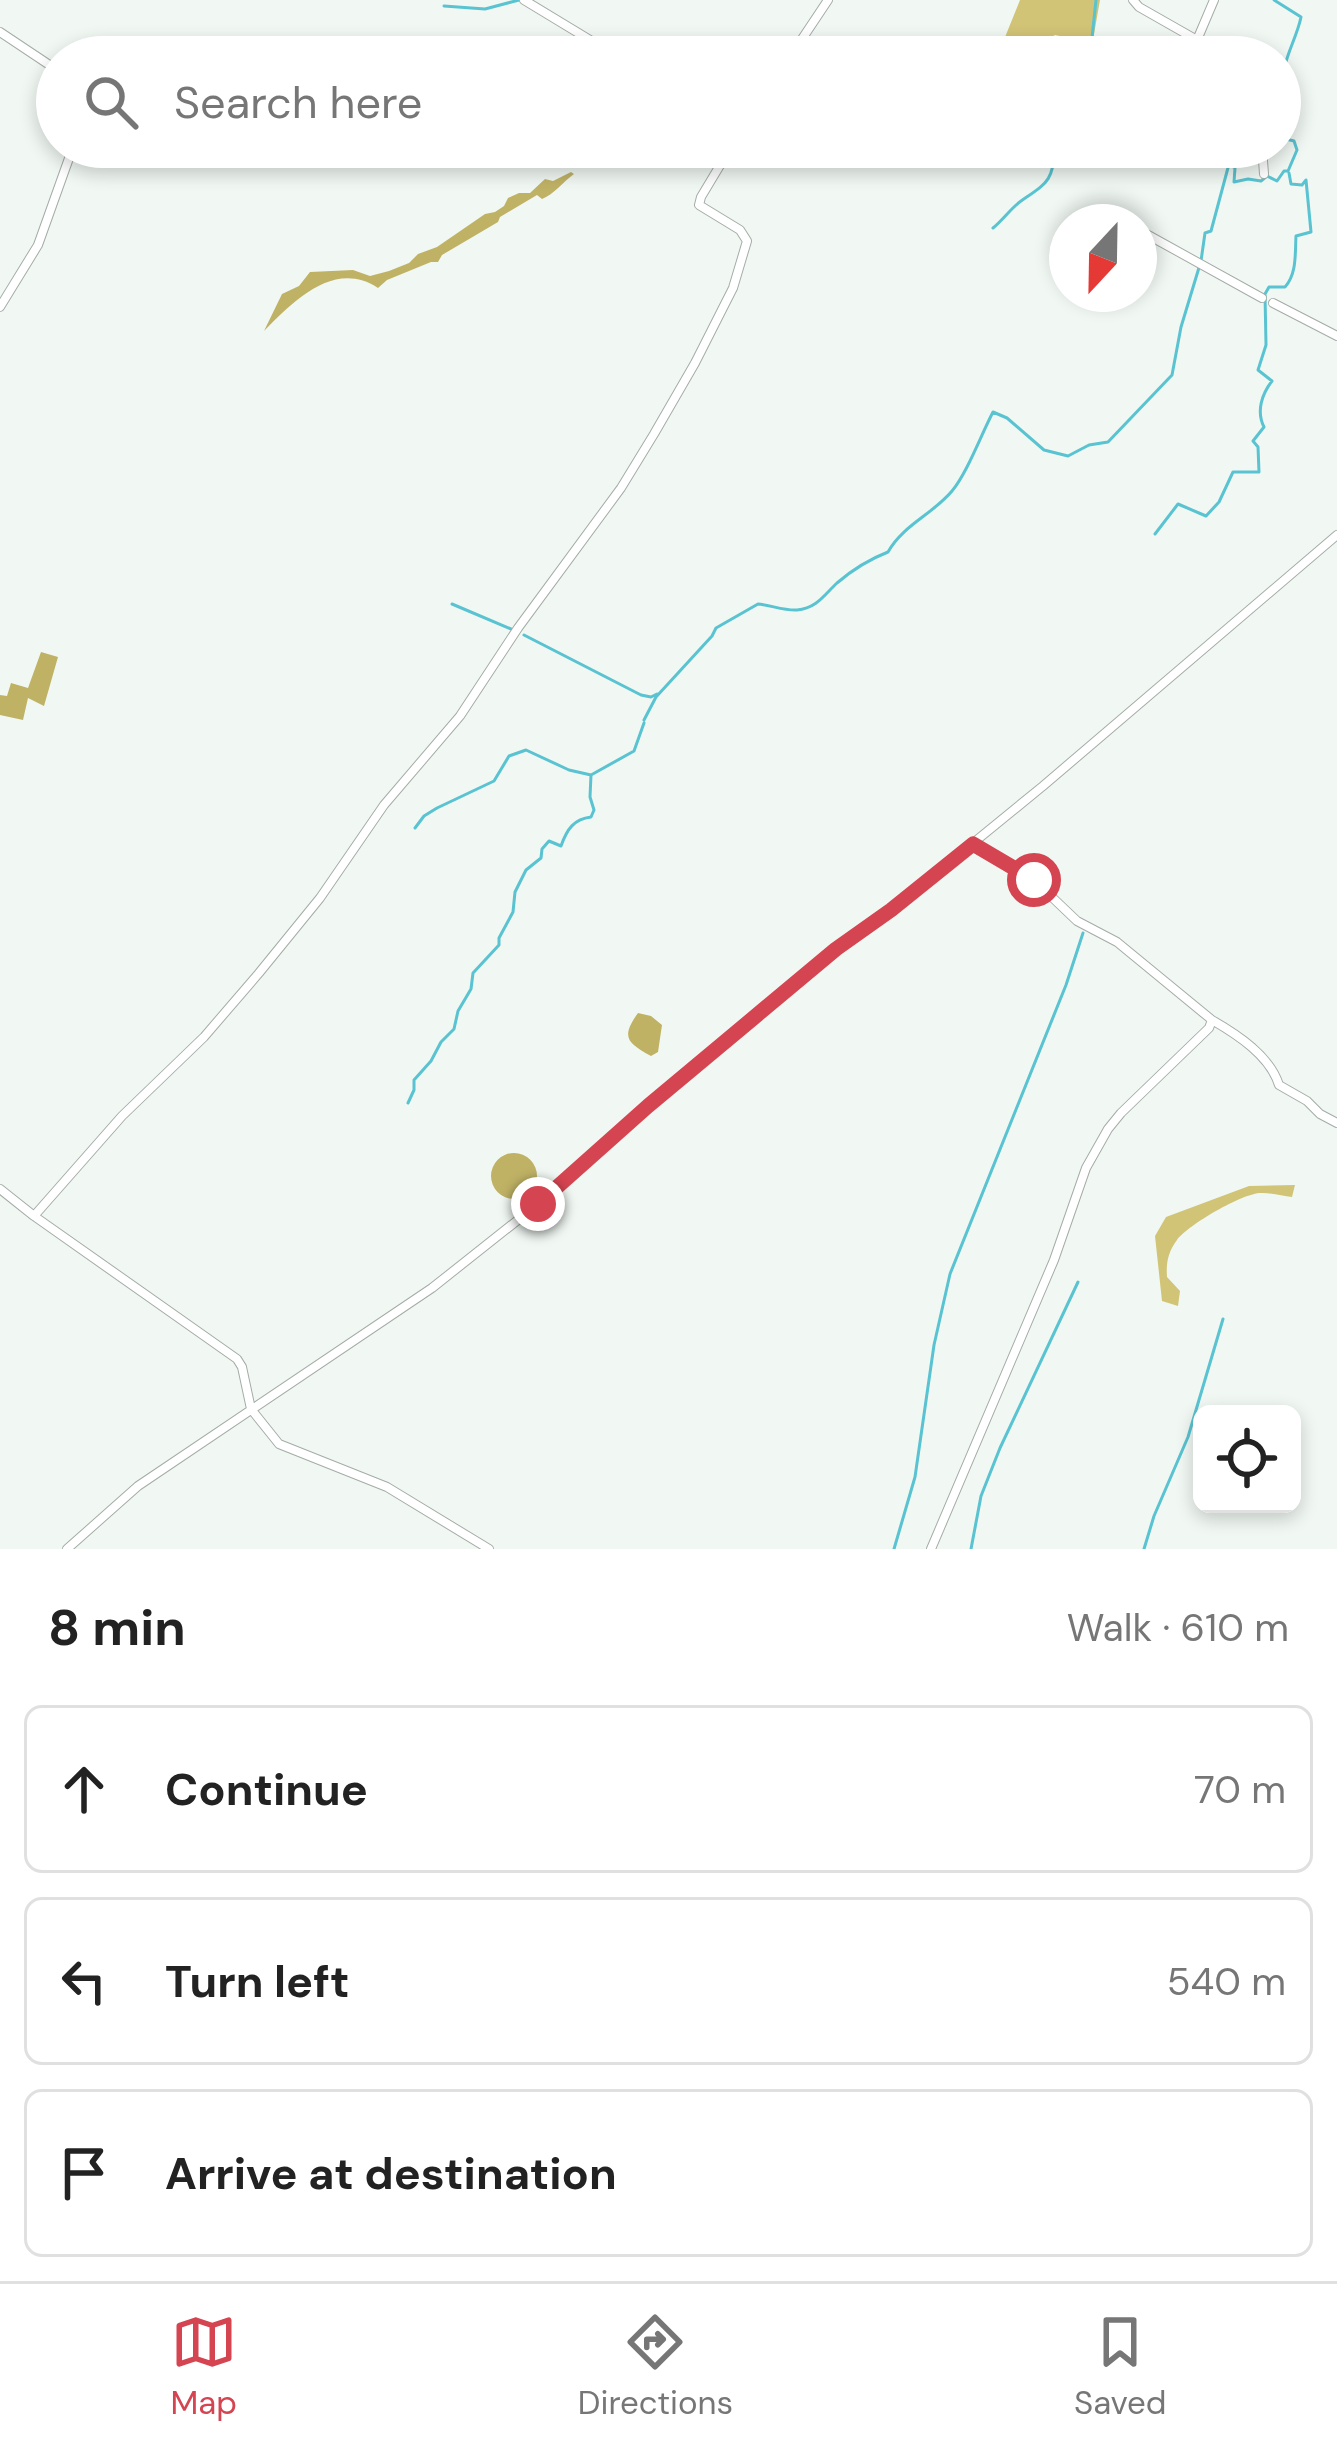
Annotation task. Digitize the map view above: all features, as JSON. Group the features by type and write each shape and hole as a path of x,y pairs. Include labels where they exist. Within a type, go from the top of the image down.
{"street":[{"path":"524,0 583,36"},
{"path":"804,36 828,0"},
{"path":"1133,0 1190,36"},
{"path":"1199,36 1214,0"},
{"path":"0,32 36,56"},
{"path":"0,308 38,245 66,168"},
{"path":"34,1216 145,1092 204,1037 308,913 384,806 460,716 621,488 695,363 740,269 747,241 740,230 699,206 718,168"},
{"path":"1264,168 1264,174"},
{"path":"1157,240 1262,298"},
{"path":"1273,303 1337,337"},
{"path":"67,1549 138,1486 432,1288 538,1204 648,1106 836,949 973,844 1337,535"},
{"path":"973,844 1034,880 1077,921 1117,942 1274,1068 1279,1085 1337,1123"},
{"path":"931,1549 1054,1259 1086,1168 1108,1129 1212,1020"},
{"path":"0,1189 237,1359 251,1408 279,1444 387,1486 489,1549"}],"shaded area":[{"path":"1020,0 1100,0 1094,36 1005,36"},
{"path":"574,174 550,194 542,199 537,195 500,217 438,262 387,280 378,288 362,280 330,281 301,297 264,331 282,294 299,286 310,272 353,270 370,276 389,271 495,212 508,198 530,193 545,179 553,181"},
{"path":"41,652 58,657 44,706 28,698 23,720 0,715 0,695 7,696 11,683 28,688"},
{"path":"638,1013 662,1025 658,1052 651,1056 629,1039"},
{"path":"514,1153 530,1160 537,1176 530,1192 514,1199 498,1192 491,1176 498,1160"},
{"path":"1295,1185 1292,1197 1254,1194 1183,1234 1167,1267 1167,1277 1180,1291 1178,1306 1162,1301 1155,1236 1166,1217 1249,1186"}],"waterway":[{"path":"444,6 485,9 519,0"},
{"path":"1092,36 1096,0"},
{"path":"1274,0 1301,17 1295,36"},
{"path":"993,228 1048,180 1052,168"},
{"path":"644,720 656,697 716,628 758,604 792,610 810,607 848,574 888,552 952,491 993,412 1044,450 1068,456 1108,442 1172,375 1205,233 1211,231 1228,168"},
{"path":"1235,168 1234,182 1261,181 1267,176 1277,181 1289,168"},
{"path":"1155,534 1178,504 1206,516 1219,502 1233,472 1259,472 1258,447 1253,441 1264,427 1261,403 1272,381 1258,370 1266,345 1265,294 1269,287 1285,287 1289,282 1296,236 1311,232 1306,180 1302,185 1291,184 1289,173"},
{"path":"452,604 511,629"},
{"path":"524,635 641,695 657,694"},
{"path":"408,1103 414,1080 454,1029 473,973 499,945 526,870 541,858 549,841 561,846 572,826 591,817 591,775 634,751 644,723"},
{"path":"415,828 437,808 494,781 509,756 526,750 591,775"},
{"path":"894,1549 915,1477 934,1345 950,1274 1083,933"},
{"path":"971,1549 981,1496 1000,1448 1078,1282"},
{"path":"1144,1549 1188,1437 1223,1319"}],"route":[{"path":"538,1204 836,949 973,844 1034,880"}]}
